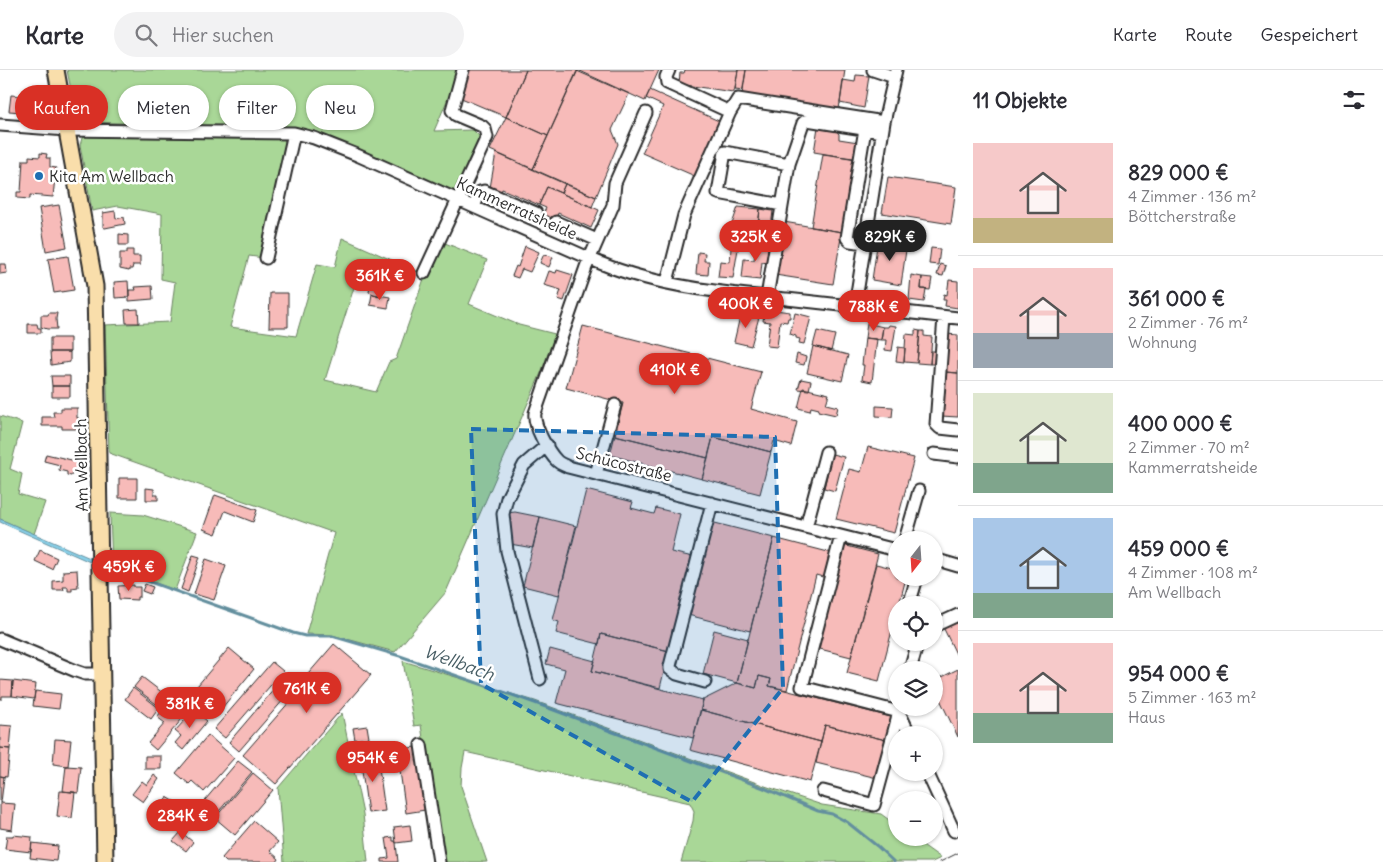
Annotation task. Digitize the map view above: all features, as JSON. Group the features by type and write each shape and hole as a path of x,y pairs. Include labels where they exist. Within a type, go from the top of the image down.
{"main road":[{"name":"Am Wellbach","path":"56,70 59,85"},
{"name":"Am Wellbach","path":"67,130 95,282 105,862"}],"street":[{"path":"424,273 487,137 482,126 456,115 452,110 463,70"},
{"path":"669,70 666,80 670,85 730,112"},
{"path":"855,306 883,127 895,74 872,70"},
{"path":"666,282 684,215 736,100 740,98 883,127"},
{"name":"Schücostraße","path":"646,113 617,178 612,205 590,258 535,413 536,425 547,445 557,462 562,465 888,548"},
{"path":"767,297 788,164 803,123 807,120 865,129 883,127"},
{"name":"Kammerratsheide","path":"0,125 15,126"},
{"path":"865,129 847,238 850,241 865,243"},
{"name":"Kammerratsheide","path":"67,130 294,133 314,138 357,155 617,269 666,282 707,290 958,318"},
{"path":"266,258 294,133"},
{"path":"782,205 718,193 725,152 788,164"},
{"path":"474,207 480,192 484,191 536,213"},
{"path":"556,222 597,240"},
{"path":"944,317 936,424 940,428 958,430"},
{"path":"596,474 615,405"},
{"path":"540,679 507,551 503,514 507,498 524,465 547,445"},
{"path":"806,527 826,452"},
{"path":"934,454 958,457"},
{"path":"908,531 919,492"},
{"path":"705,682 677,674 670,669 670,666 712,503"},
{"path":"841,536 802,687 888,707"},
{"path":"943,562 958,566"},
{"path":"943,622 958,615"},
{"path":"0,639 76,671 85,674 102,674"},
{"path":"823,791 874,805 898,716"},
{"path":"421,745 439,862"},
{"path":"931,781 954,830"}],"highlighted area":[{"path":"471,429 775,437 783,688 692,802 481,684"}],"green space":[{"path":"67,70 457,70 449,96 434,131 473,130 479,136 455,193 288,130 296,130 296,85 219,85 219,127 209,126 209,85 118,85 118,123 108,123 108,85 70,85"},
{"path":"89,135 284,139 288,147 264,258 249,256 230,327 296,336 317,264 335,267 342,238 419,272 361,265 325,380 376,392 389,362 396,359 426,273 460,206 445,243 487,260 469,304 519,325 555,334 541,373 446,592 395,652 332,635 306,634 334,533 109,453 105,325 170,322 175,282 161,279 162,214 118,206 92,211 80,145 82,138"},
{"path":"0,416 22,423 10,469 22,474 18,494 45,502 34,534 0,519"},
{"path":"110,513 143,515 197,532 175,590 112,567"},
{"path":"403,661 535,701 765,786 822,805 881,814 888,819 888,846 924,846 941,858 932,862 681,862 693,821 694,811 690,803 465,752 461,786 487,862 442,862 421,725 414,726"},
{"path":"342,713 363,814 368,862 284,862 278,788"}],"water":[{"path":"0,519 90,558 90,562 0,522"}],"building":[{"path":"468,70 526,70 506,117 459,97"},
{"path":"526,70 578,70 548,136 506,117"},
{"path":"578,70 659,70 645,101"},
{"path":"685,70 738,70 735,89 733,92 679,84 680,73 684,73"},
{"path":"738,70 746,70 743,90 735,89"},
{"path":"746,70 845,70 839,109 742,94"},
{"path":"577,71 629,94 612,130 618,144 596,197 533,169"},
{"path":"856,75 869,76 864,108 840,103 843,80 855,82"},
{"path":"650,90 721,122 697,177 642,153 663,106 646,98"},
{"path":"11,95 15,95 15,112 9,111"},
{"path":"506,117 548,136 533,169 490,150"},
{"path":"818,127 835,129 839,134 839,139 858,142 856,159 814,152"},
{"name":"Kita Am Wellbach","path":"40,153 47,154 46,158 50,158 50,167 56,168 53,197 30,195 30,199 17,198 17,192 21,192 23,160 29,160 29,156 40,157"},
{"path":"496,153 565,184 561,193 547,187 539,205 502,189 501,192 490,188"},
{"path":"823,154 853,158 842,232 811,227"},
{"path":"888,177 956,187 951,224 882,213"},
{"path":"565,184 596,197 592,207 561,193"},
{"path":"547,187 599,210 591,228 558,213 556,220 543,214 546,208 539,205"},
{"path":"59,205 67,247 46,251 39,208"},
{"path":"738,207 760,209 758,231 731,227"},
{"path":"760,209 773,211 771,227 758,225"},
{"path":"115,211 116,219 124,217 125,224 103,227 103,213"},
{"path":"784,222 842,232 833,284 775,275"},
{"path":"758,225 771,227 769,241 742,237 739,228 758,231"},
{"path":"119,234 128,235 128,245 119,245"},
{"path":"878,239 907,243 901,285 872,280"},
{"path":"757,240 769,241 767,263 762,262 760,280 742,278 744,259 754,260"},
{"path":"525,246 539,252 530,272 522,269 518,278 512,276 516,266 518,267"},
{"path":"731,248 738,249 733,278 718,277 720,261 730,262"},
{"path":"931,248 940,249 938,265 929,264"},
{"path":"127,250 133,250 133,256 140,256 140,265 133,265 129,271 120,269 120,253 127,253"},
{"path":"698,252 705,253 704,261 709,261 708,275 696,274"},
{"path":"544,254 553,257 549,267 540,263"},
{"path":"68,256 74,290 54,293 48,259"},
{"path":"0,264 6,264 7,273 0,274"},
{"path":"940,264 946,266 943,276 937,275"},
{"path":"557,270 573,275 564,301 558,299 561,290 544,285 549,271 556,273"},
{"path":"911,275 922,277 921,289 926,289 924,302 909,300"},
{"path":"371,276 382,278 379,296 369,292"},
{"path":"922,277 932,278 930,290 921,289"},
{"path":"949,280 958,281 958,308 945,306 946,300 943,300 944,294 947,295"},
{"path":"128,281 129,297 115,298 114,282"},
{"path":"152,286 153,299 129,301 129,290 136,290 135,287"},
{"path":"270,293 288,293 288,327 269,327"},
{"path":"372,294 390,297 388,308 370,305"},
{"path":"138,309 139,323 126,323 125,310"},
{"path":"768,309 790,312 790,318 788,318 787,322 780,321 777,347 767,346 770,322 763,321 764,313"},
{"path":"741,312 759,317 751,346 734,342"},
{"path":"49,313 57,313 57,329 41,327 41,315 48,315"},
{"path":"795,313 811,317 804,344 799,343 800,339 790,334"},
{"path":"867,323 883,327 881,340 865,338"},
{"path":"28,324 37,324 38,328 41,328 41,333 28,333"},
{"path":"889,325 896,326 892,351 885,350 886,340 881,340 883,327 888,327"},
{"path":"583,326 761,372 751,409 797,422 791,446 774,441 771,452 713,437 708,458 615,435 623,403 566,388"},
{"path":"915,330 920,331 917,363 904,362 906,334 915,335"},
{"path":"817,331 835,335 831,351 813,346"},
{"path":"920,331 924,331 924,336 932,337 930,364 917,363"},
{"path":"946,334 958,335 958,373 945,372"},
{"path":"50,338 70,338 70,352 50,352"},
{"path":"865,338 877,339 872,382 862,380"},
{"path":"813,346 848,355 842,381 807,373"},
{"path":"898,347 905,348 904,362 896,361"},
{"path":"931,351 938,351 937,364 930,364"},
{"path":"50,352 70,352 70,362 51,365"},
{"path":"797,354 806,357 804,365 795,363"},
{"path":"945,372 958,373 958,417 941,416"},
{"path":"51,376 70,376 70,386 52,386"},
{"path":"801,379 811,381 809,390 798,389"},
{"path":"52,386 70,386 70,397 52,397"},
{"path":"803,388 829,394 826,404 838,407 836,415 818,411 819,409 811,407 810,411 798,408"},
{"path":"876,406 893,407 892,417 876,416"},
{"path":"61,408 77,408 79,423 77,423 77,429 62,429 62,426 42,426 42,417 54,417 53,412 61,412"},
{"path":"615,435 708,458 702,479 610,455"},
{"path":"713,437 771,452 760,494 702,479"},
{"path":"868,447 914,458 895,531 888,532 836,519 849,469 861,472"},
{"path":"46,454 80,462 77,474 67,475 67,472 59,470 60,465 44,461"},
{"path":"832,454 844,457 835,491 824,488"},
{"path":"119,478 137,478 137,498 119,498"},
{"path":"146,488 154,489 154,495 158,495 158,500 146,500"},
{"path":"586,490 633,502 631,508 654,514 656,508 680,514 671,552 693,557 669,651 601,634 599,644 556,633 559,622 553,620"},
{"path":"215,495 257,510 253,522 225,511 216,534 203,529"},
{"path":"515,512 540,517 533,548 510,544 507,513"},
{"path":"540,517 576,526 559,595 523,586"},
{"path":"711,522 774,538 750,631 688,615"},
{"path":"774,538 832,553 826,578 816,575 787,690 769,686 771,679 759,676 756,688 737,683"},
{"path":"843,545 878,554 851,657 816,648"},
{"path":"40,550 57,558 52,569 35,561"},
{"path":"193,555 200,557 188,592 181,589"},
{"path":"206,559 226,566 214,600 194,594"},
{"path":"876,564 888,567 888,586 904,586 901,596 888,596 888,646 879,681 847,673"},
{"path":"77,570 78,587 72,588 72,591 68,591 68,587 63,587 64,590 53,590 53,581 63,580 63,571"},
{"path":"145,584 153,587 150,594 142,591"},
{"path":"134,585 134,587 140,587 140,597 137,597 137,600 119,599 118,586"},
{"path":"958,620 958,658 943,627"},
{"path":"714,630 748,639 737,683 703,674"},
{"path":"601,634 669,651 660,688 592,671"},
{"path":"334,644 371,675 276,784 243,755 305,684 302,681"},
{"path":"229,648 254,669 217,714 192,692"},
{"path":"550,649 595,661 592,671 703,700 693,738 556,703 565,669 546,664"},
{"path":"272,662 283,671 225,738 214,729"},
{"path":"958,669 958,737 943,706 943,676"},
{"path":"287,674 298,683 239,751 229,742"},
{"path":"759,676 771,679 769,686 891,717 886,740 825,725 821,742 701,710 703,700 737,683 756,688"},
{"path":"142,677 168,697 160,707 134,687"},
{"path":"0,680 13,681 12,696 2,696 2,699 0,699"},
{"path":"13,681 36,684 34,699 12,696"},
{"path":"133,688 159,708 151,719 125,699"},
{"path":"35,691 61,694 59,709 33,706"},
{"path":"176,694 192,707 156,750 148,743 165,723 157,717"},
{"path":"194,710 207,721 183,750 175,743 181,736 175,731"},
{"path":"701,710 821,742 810,782 690,750"},
{"path":"0,725 12,726 10,749 0,748"},
{"path":"825,725 886,740 877,778 816,763"},
{"path":"367,726 369,738 355,740 353,728"},
{"path":"208,735 234,758 204,792 192,781 189,784 176,773"},
{"path":"55,739 71,740 68,766 53,764"},
{"path":"415,747 425,810 406,813 397,750"},
{"path":"0,748 10,749 7,777 0,776"},
{"path":"377,753 385,811 368,813 360,756"},
{"path":"145,756 161,756 161,769 145,769"},
{"path":"238,761 252,772 214,817 200,806"},
{"path":"66,766 81,767 78,793 63,791"},
{"path":"253,773 273,790 235,835 215,818"},
{"path":"154,775 159,779 143,802 132,794 142,781 147,785"},
{"path":"0,776 4,777 1,803 0,803"},
{"path":"60,791 75,792 72,818 57,816"},
{"path":"167,797 184,807 175,823 158,814"},
{"path":"0,803 15,804 12,830 0,828"},
{"path":"254,821 278,842 270,851 279,859 277,862 226,862 222,858"},
{"path":"410,825 412,841 396,843 394,827"},
{"path":"181,832 193,842 186,851 173,841"},
{"path":"7,836 32,837 31,852 5,849"},
{"path":"393,837 393,841 396,843 398,862 382,862 382,859 389,858 386,838"},
{"path":"32,843 58,846 56,861 30,858"}],"waterway":[{"name":"Wellbach","path":"105,566 293,633 305,636 332,636 400,656 535,703 764,788 818,811 832,814 847,822 894,862"}],"tram line":[{"path":"940,862 958,853"}],"place":[{"name":"Kita Am Wellbach","path":"39,176"}]}
